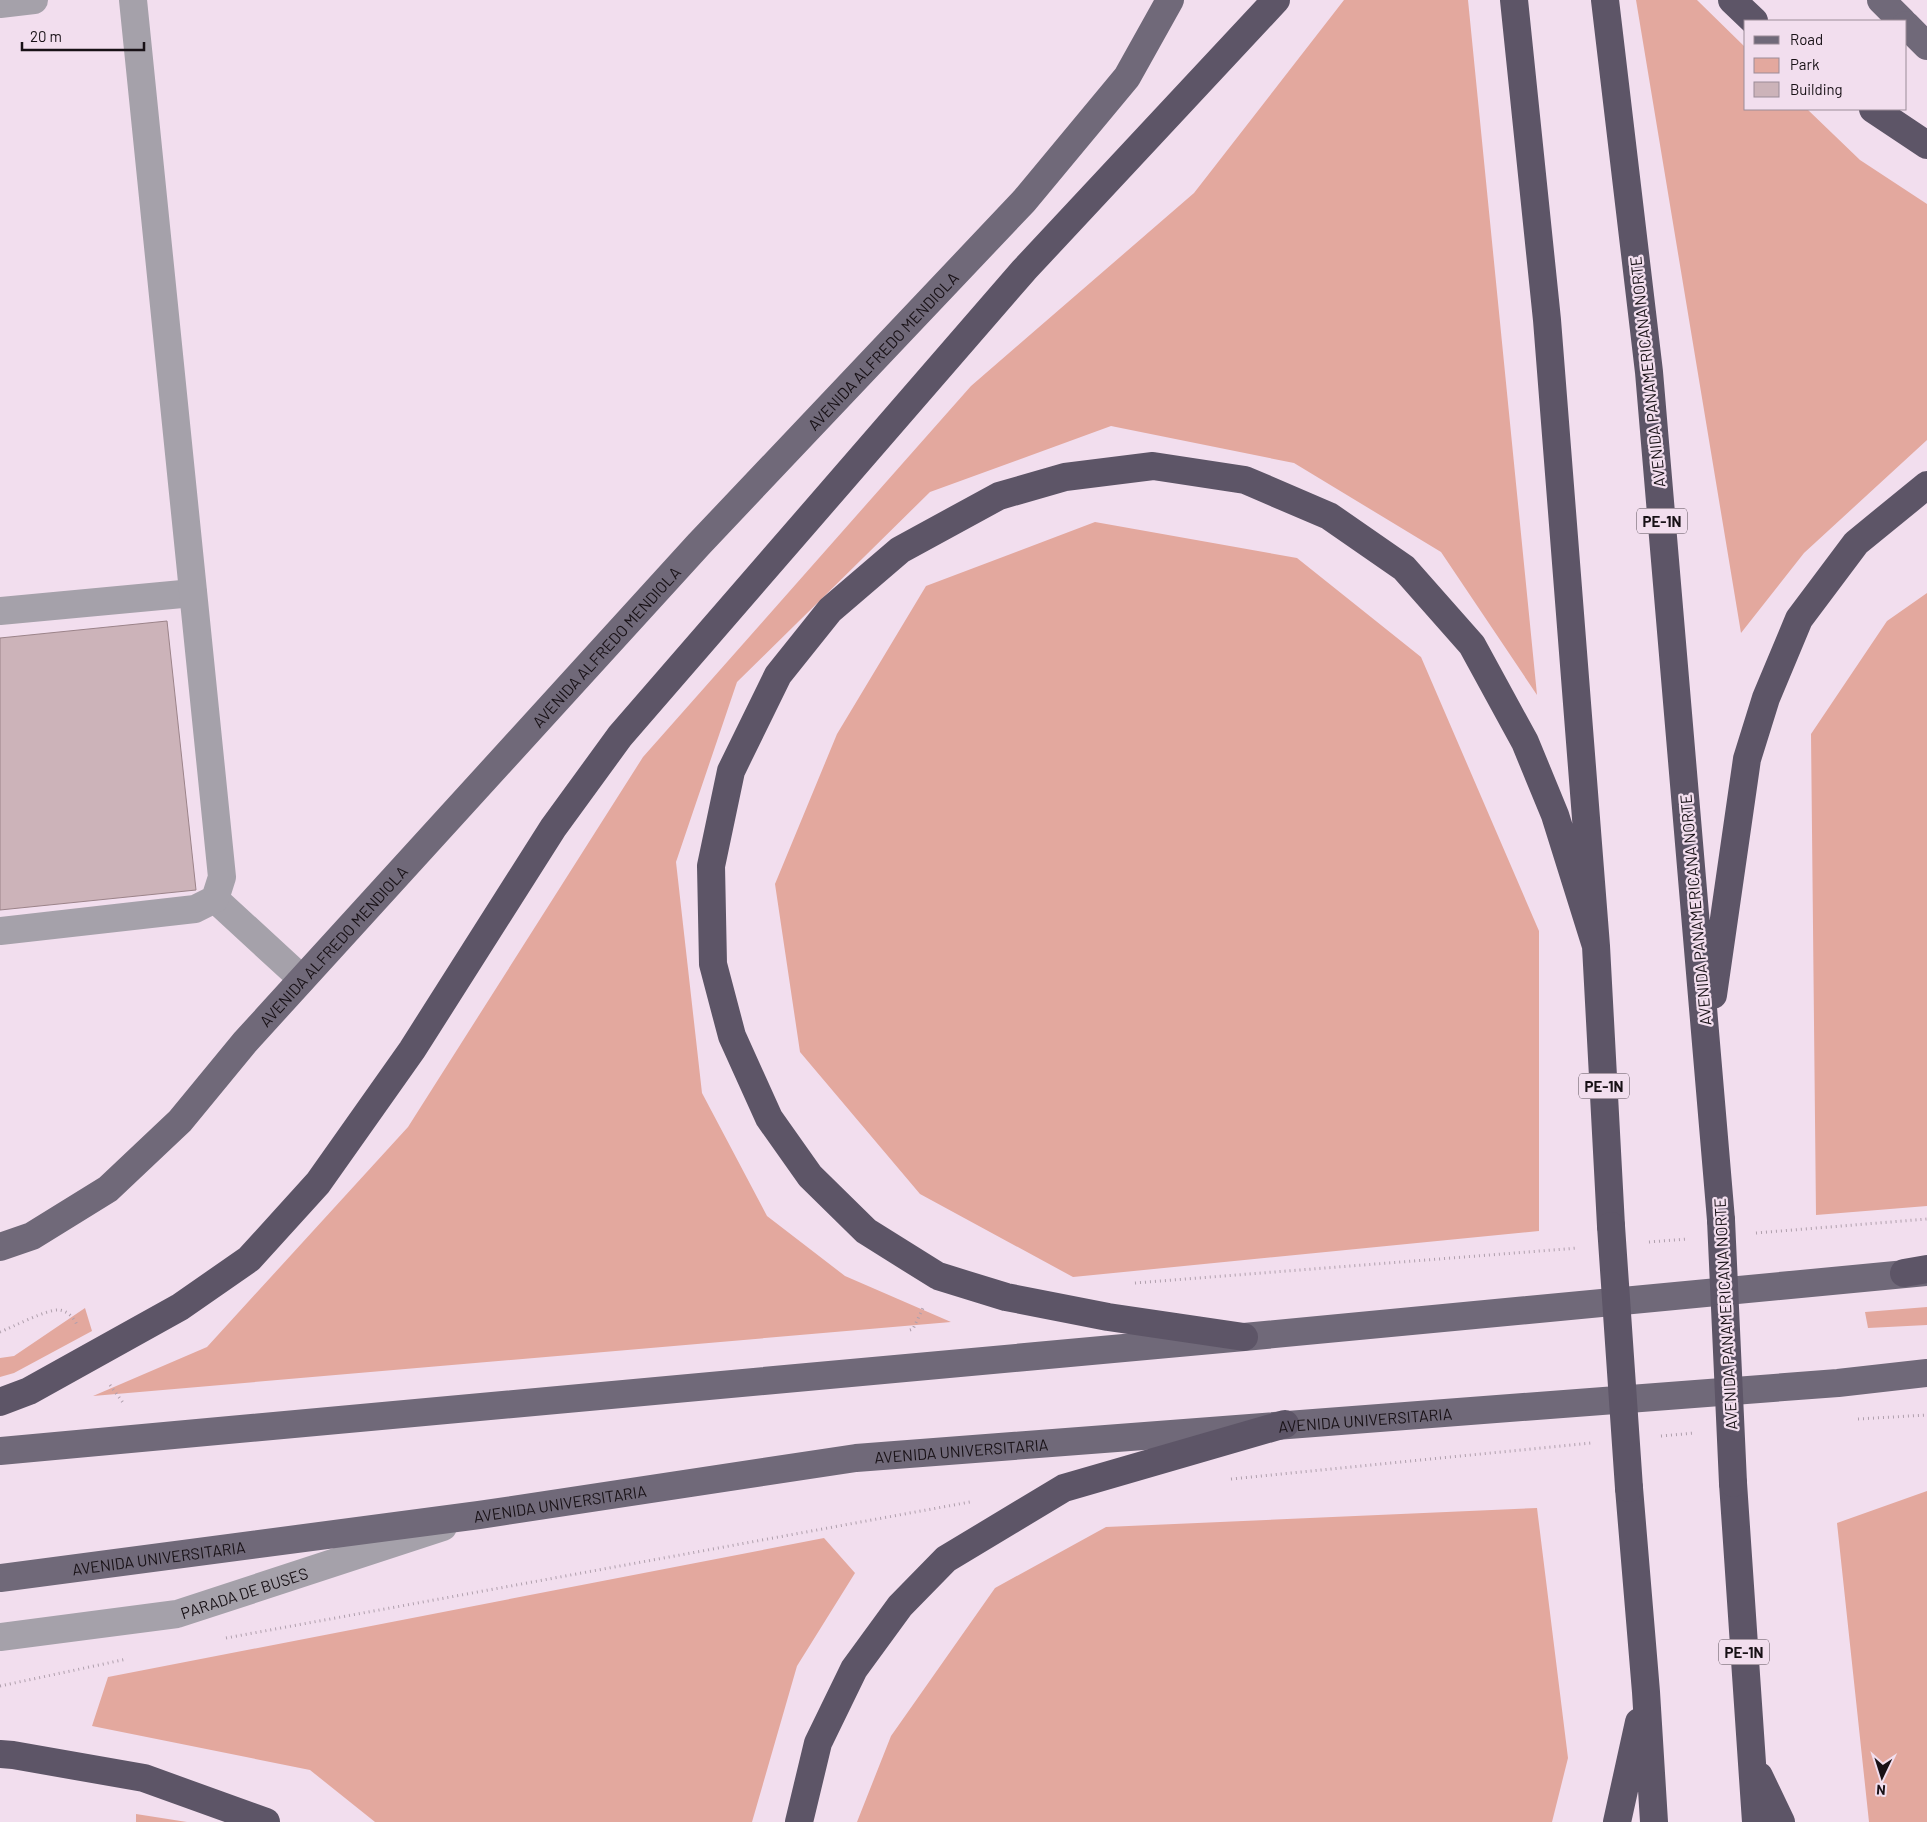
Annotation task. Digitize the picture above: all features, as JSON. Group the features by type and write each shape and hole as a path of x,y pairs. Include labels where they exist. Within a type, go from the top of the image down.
{"highway":[{"path":"0,1402 29,1391 180,1307 249,1259 318,1183 407,1058 553,828 620,736 1024,270 1276,0"},
{"name":"PE-1N","path":"1514,0 1547,320 1596,946 1611,1226 1654,1822"},
{"name":"AVENIDA PANAMERICANA NORTE","path":"1605,0 1649,372 1707,1043 1721,1220 1733,1483 1756,1822"},
{"path":"1732,0 1753,20"},
{"path":"1874,110 1927,145"},
{"path":"1244,1338 1108,1317 1006,1297 938,1276 866,1231 810,1176 769,1118 732,1036 713,964 711,866 732,771 778,675 830,610 900,550 1000,496 1065,477 1153,466 1245,480 1329,516 1404,568 1472,645 1525,742 1544,788 1555,815 1596,946"},
{"path":"1707,1043 1747,758 1766,698 1799,619 1833,573 1856,543 1927,485"},
{"path":"799,1822 818,1743 854,1669 900,1606 946,1559 1064,1488 1285,1424"},
{"path":"1617,1822 1646,1692"},
{"path":"0,1754 12,1754 144,1778 266,1822"},
{"path":"1752,1760 1781,1822"}],"main road":[{"name":"AVENIDA ALFREDO MENDIOLA","path":"0,1247 32,1236 108,1189 180,1122 245,1042 699,544 1024,201 1127,76 1170,0"},
{"path":"1881,0 1901,20"},
{"path":"1907,26 1927,46"},
{"path":"0,1451 1244,1338 1919,1272"},
{"name":"AVENIDA UNIVERSITARIA","path":"0,1578 479,1515 856,1458 1838,1383 1927,1373"}],"lane":[{"path":"0,4 34,0"},
{"path":"0,931 195,909 215,899 222,877 133,0"},
{"path":"0,611 193,593"},
{"path":"215,899 302,979"},
{"name":"PARADA DE BUSES","path":"0,1637 176,1614 479,1515"}],"green space":[{"path":"1344,0 1468,0 1537,695 1441,552 1294,463 1111,426 930,492 737,682 676,862 702,1093 767,1216 845,1276 951,1322 93,1396 207,1347 408,1127 643,757 971,386 1194,193"},
{"path":"1636,0 1697,0 1744,46 1744,110 1808,110 1860,160 1927,204 1927,440 1804,553 1741,633"},
{"path":"1095,522 1297,558 1421,657 1539,931 1539,1231 1073,1277 920,1194 800,1052 775,884 837,734 926,586"},
{"path":"1927,593 1927,1206 1816,1215 1811,734 1887,621"},
{"path":"1927,1307 1927,1325 1868,1328 1865,1312"},
{"path":"85,1308 92,1331 14,1373 0,1377 0,1358 14,1356"},
{"path":"1927,1491 1927,1822 1869,1822 1837,1523"},
{"path":"1537,1508 1568,1758 1552,1822 857,1822 891,1736 995,1588 1106,1527"},
{"path":"824,1538 855,1573 797,1666 752,1822 375,1822 310,1770 92,1726 108,1677"},
{"path":"136,1814 187,1822 136,1822"}],"building":[{"path":"167,621 196,890 0,910 0,638"}]}
